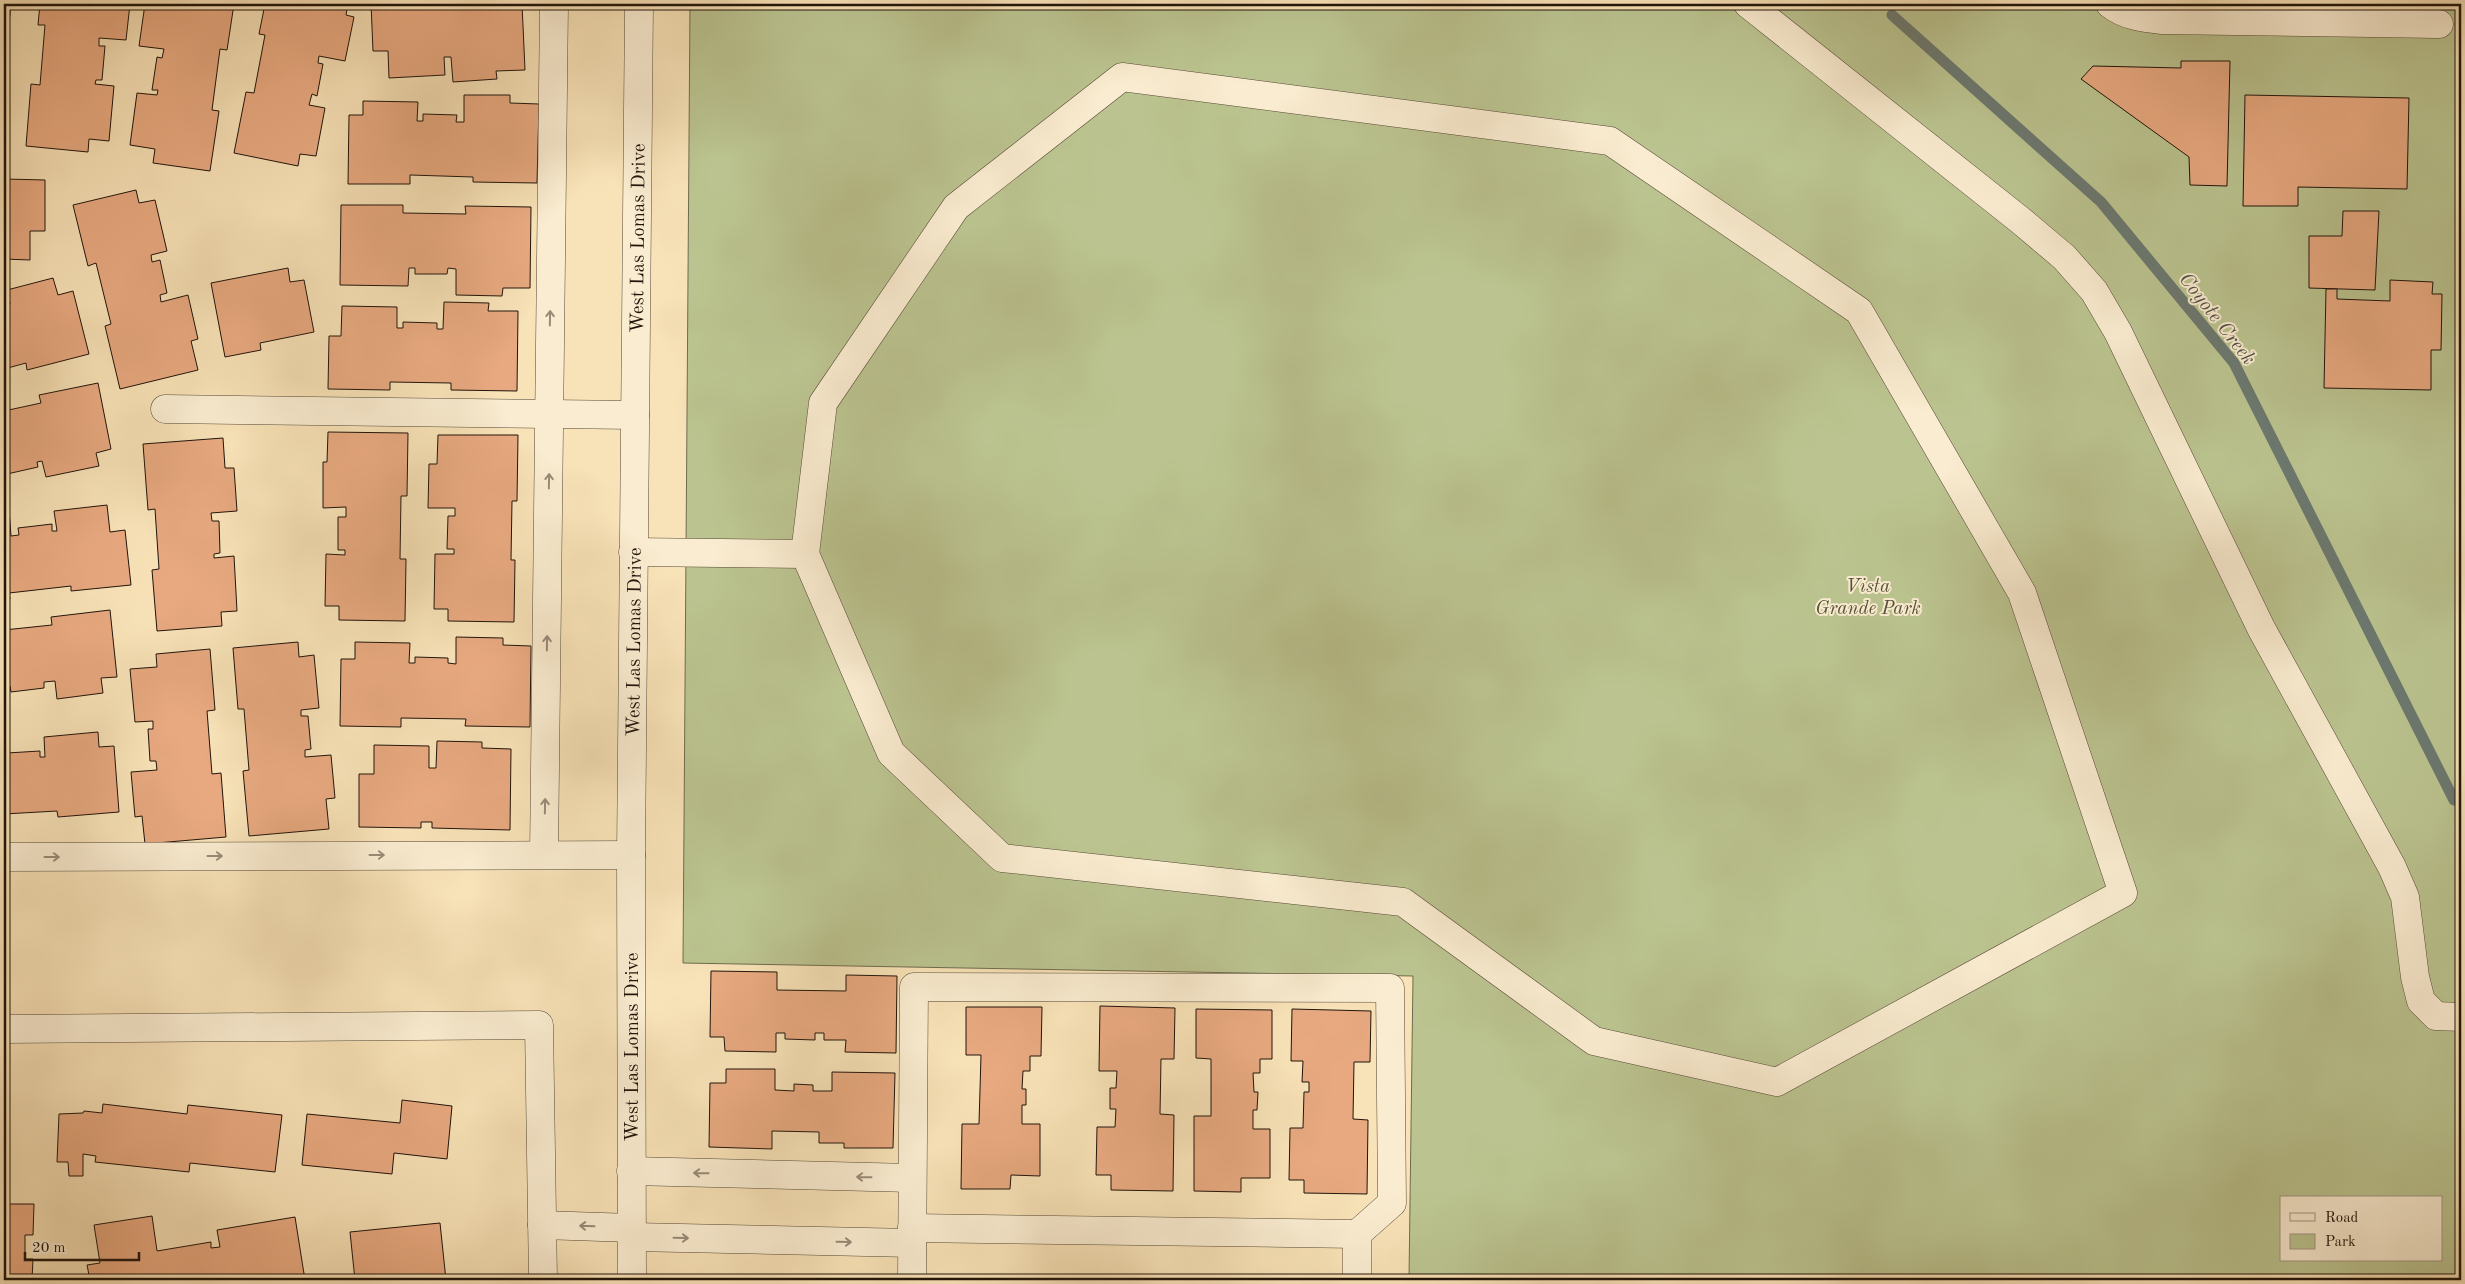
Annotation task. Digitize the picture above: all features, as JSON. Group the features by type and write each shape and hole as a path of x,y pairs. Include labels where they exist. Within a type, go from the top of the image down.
{"street":[{"path":"544,854 554,4"},
{"name":"West Las Lomas Drive","path":"632,1280 630,856 638,4"},
{"path":"1748,4 2020,220 2064,257 2094,291 2118,332 2261,628 2392,867 2405,897 2415,977 2421,1001 2436,1016 2461,1017"},
{"path":"2110,4 2119,11 2162,20 2439,24"},
{"path":"1122,77 1610,141 1859,311 2022,593 2123,893 1777,1082 1594,1041 1403,902 1002,858 891,754 805,554 823,404 956,208 1122,77"},
{"path":"165,409 635,415"},
{"path":"633,552 805,554"},
{"path":"4,857 544,854 630,856"},
{"path":"542,1225 632,1233 912,1235 1357,1234 1392,1203 1390,988 914,987 912,1178 912,1235 912,1280"},
{"path":"4,1029 540,1025 543,1280"},
{"path":"631,1171 912,1178"},
{"path":"1356,1280 1357,1234"}],"green space":[{"name":"Vista Grande Park","path":"690,4 2461,4 2461,1280 1409,1280 1413,976 683,963"}],"building":[{"path":"4,4 10,4 10,16 4,16"},
{"path":"40,4 130,4 126,40 99,38 99,46 105,46 102,80 96,80 95,84 114,86 109,141 89,139 88,152 26,146 31,84 40,85 45,25 38,25"},
{"path":"145,4 234,4 227,50 220,49 212,110 219,111 210,171 153,163 155,149 130,145 137,93 157,95 158,90 152,90 157,57 162,58 164,49 139,46"},
{"path":"265,4 348,4 346,15 354,17 345,61 319,56 318,63 323,64 317,96 312,94 309,105 325,108 316,156 300,154 298,166 234,153 246,92 254,93 265,35 259,34"},
{"path":"371,4 522,4 525,70 496,71 497,79 453,82 451,57 444,57 445,75 389,78 388,51 373,51"},
{"path":"2181,61 2230,61 2227,186 2190,185 2189,157 2081,79 2093,66 2181,68"},
{"path":"4,75 8,76 6,138 4,138"},
{"path":"464,95 510,95 510,103 539,104 537,183 473,182 473,177 410,175 410,184 348,184 349,115 363,115 363,101 418,102 417,121 423,121 423,114 457,115 456,122 464,122"},
{"path":"2245,95 2409,98 2407,189 2298,187 2298,206 2243,206"},
{"path":"4,179 45,180 45,231 30,231 30,260 4,259"},
{"path":"136,190 139,203 155,200 167,251 151,255 152,262 160,260 167,293 160,295 161,302 188,295 198,339 191,341 198,370 120,389 105,326 111,324 96,263 88,266 73,205"},
{"path":"341,205 403,205 403,213 466,214 465,206 531,207 530,288 503,288 502,296 456,295 456,269 448,268 447,274 415,274 415,268 409,268 408,286 340,285"},
{"path":"2343,211 2379,211 2375,290 2309,288 2309,236 2342,236"},
{"path":"288,268 290,282 304,280 314,332 260,343 261,350 225,357 211,283"},
{"path":"53,278 58,295 73,291 89,354 27,370 26,363 4,369 4,305 10,304 7,290"},
{"path":"2390,280 2433,282 2432,294 2442,294 2441,350 2431,350 2431,390 2324,388 2326,289 2337,289 2337,299 2390,301"},
{"path":"444,302 489,303 488,311 518,311 517,391 451,390 451,383 390,382 390,390 328,389 329,336 341,336 342,306 397,307 397,328 403,328 403,322 437,323 437,329 443,329"},
{"path":"98,383 111,449 96,453 99,466 46,477 42,461 37,462 38,467 7,474 6,468 4,468 4,411 41,403 39,395"},
{"path":"328,432 408,433 407,496 401,496 400,559 406,559 405,621 339,620 339,606 325,606 326,554 345,555 345,550 338,550 338,517 346,517 346,507 323,508 323,462 327,462"},
{"path":"438,435 518,435 517,501 512,501 511,560 515,560 514,622 448,621 448,609 434,609 435,554 454,554 454,549 447,549 448,516 455,516 455,508 428,508 429,464 437,464"},
{"path":"223,438 225,468 234,468 237,511 211,513 212,521 219,521 220,553 214,554 214,558 234,556 237,611 221,612 222,626 157,631 152,570 159,569 155,509 148,510 143,444"},
{"path":"107,505 110,532 125,530 131,585 71,591 71,586 9,593 10,599 4,599 4,510 9,510 11,536 19,535 18,528 52,524 52,531 57,531 54,511"},
{"path":"110,610 117,677 101,678 103,693 57,699 55,681 44,682 44,688 11,692 10,686 4,686 4,630 52,625 51,617"},
{"path":"456,637 503,638 503,645 531,646 530,727 465,726 466,719 401,718 401,727 340,726 341,659 355,659 355,642 410,643 409,663 415,663 415,657 448,658 448,663 456,664"},
{"path":"298,642 299,657 314,655 319,708 301,710 301,716 308,716 311,749 305,750 305,757 331,755 335,798 326,799 329,829 249,836 243,771 249,770 244,709 238,709 233,648"},
{"path":"210,649 215,710 207,711 212,774 221,773 226,837 145,844 142,816 135,817 131,772 157,770 156,761 150,761 148,729 153,729 153,721 135,722 130,669 157,667 156,654"},
{"path":"98,732 99,747 114,746 119,812 58,817 57,811 4,814 4,760 8,760 7,753 40,751 40,757 45,757 44,737"},
{"path":"437,741 482,742 482,748 511,749 510,830 432,828 432,822 421,822 421,828 359,827 359,774 374,774 374,745 429,746 429,768 436,768"},
{"path":"711,971 777,972 777,990 846,991 846,975 897,976 896,1053 845,1052 846,1040 824,1040 824,1033 815,1033 815,1040 785,1039 785,1033 776,1033 776,1052 725,1051 724,1037 710,1037"},
{"path":"1100,1006 1175,1008 1174,1059 1161,1059 1160,1114 1174,1115 1173,1191 1111,1190 1111,1175 1096,1175 1097,1127 1115,1127 1116,1109 1110,1109 1110,1088 1116,1088 1117,1071 1099,1071"},
{"path":"966,1007 1042,1007 1041,1056 1030,1056 1030,1071 1023,1071 1022,1089 1026,1089 1026,1105 1022,1105 1022,1124 1040,1124 1040,1176 1011,1175 1010,1189 961,1189 962,1124 979,1124 981,1055 966,1055"},
{"path":"1196,1009 1272,1010 1272,1059 1260,1059 1260,1073 1253,1073 1254,1092 1258,1092 1257,1110 1253,1110 1253,1129 1270,1129 1270,1178 1241,1178 1241,1192 1194,1191 1194,1116 1211,1116 1211,1059 1196,1058"},
{"path":"1292,1009 1371,1011 1370,1062 1354,1062 1353,1119 1368,1120 1367,1194 1304,1193 1304,1180 1289,1180 1290,1128 1303,1128 1304,1092 1309,1092 1309,1082 1302,1082 1303,1061 1291,1061"},
{"path":"726,1069 775,1069 775,1090 794,1091 794,1084 813,1085 813,1091 832,1091 832,1072 895,1073 893,1148 844,1148 844,1143 819,1143 819,1132 772,1131 772,1149 709,1147 710,1083 726,1083"},
{"path":"402,1100 452,1106 447,1159 394,1153 392,1174 302,1165 307,1114 400,1123"},
{"path":"103,1104 187,1114 188,1105 282,1115 275,1172 190,1163 189,1172 95,1162 96,1156 83,1154 83,1176 69,1176 68,1162 57,1162 59,1114 83,1113 84,1111 102,1113"},
{"path":"4,1204 34,1204 33,1235 25,1235 25,1259 33,1259 32,1280 4,1280"},
{"path":"152,1216 157,1251 211,1242 211,1248 220,1247 217,1230 295,1217 305,1280 90,1280 87,1265 100,1263 94,1225"},
{"path":"440,1223 446,1280 355,1280 350,1232"}],"waterway":[{"name":"Coyote Creek","path":"1892,15 2101,202 2234,363 2454,800"}]}
